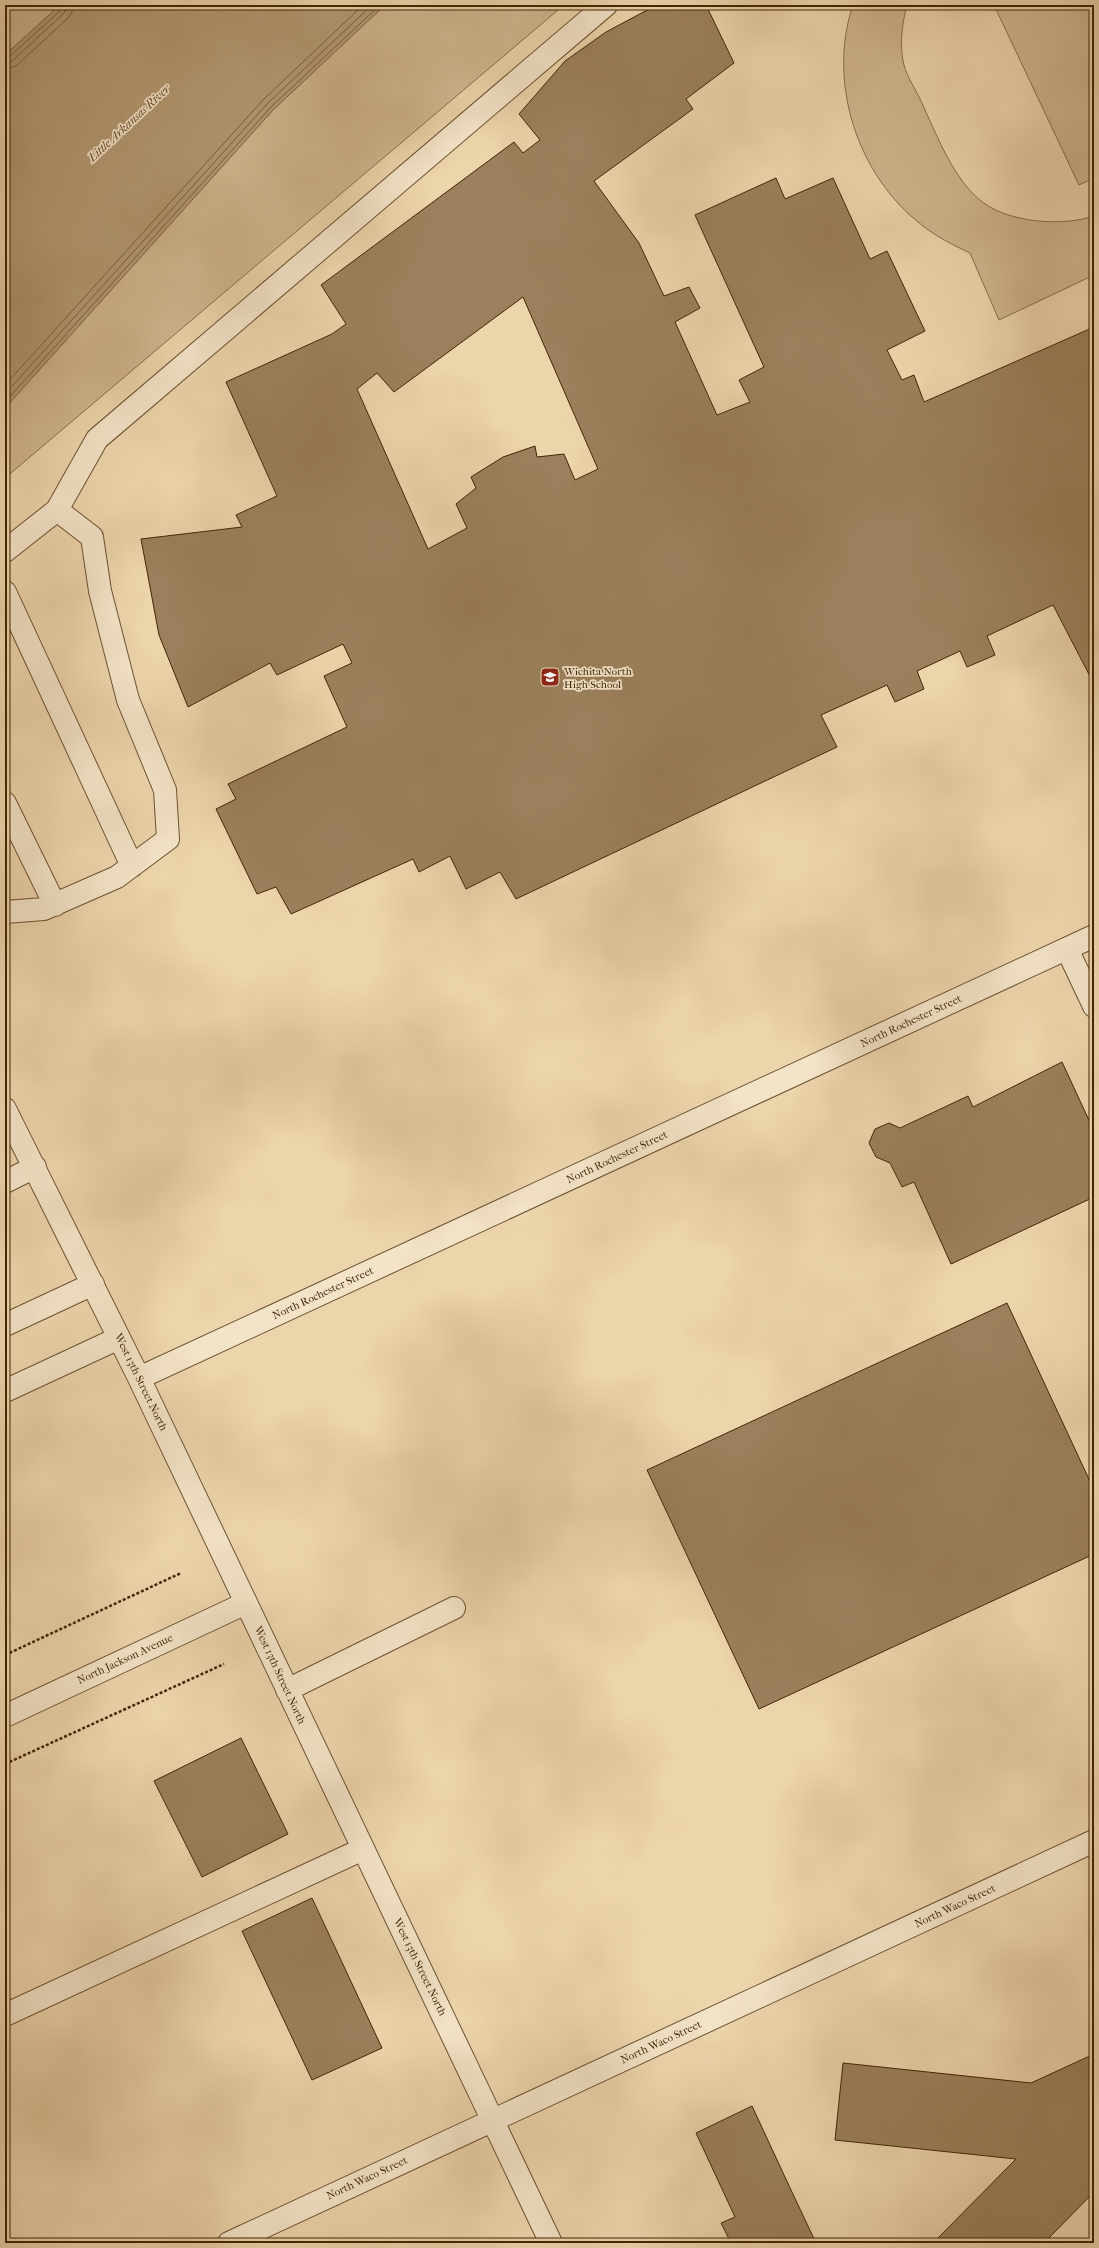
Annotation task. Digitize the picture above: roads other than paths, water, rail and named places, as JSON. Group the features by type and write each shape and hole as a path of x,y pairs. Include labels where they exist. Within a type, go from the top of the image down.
{"street":[{"path":"5,551 57,510 97,439 606,5"},
{"path":"5,912 44,909 55,905 117,877 168,839 166,790 128,700 100,591 92,537 57,510"},
{"path":"5,592 132,866"},
{"path":"5,803 55,905"},
{"name":"North Rochester Street","path":"139,1378 1094,936"},
{"path":"1067,948 1094,1006"},
{"name":"West 13th Street North","path":"5,1109 139,1378 551,2243"},
{"path":"5,1182 35,1167"},
{"path":"5,1325 93,1284"},
{"path":"5,1391 119,1338"},
{"name":"North Jackson Avenue","path":"5,1716 246,1603"},
{"path":"288,1690 454,1608"},
{"name":"North Waco Street","path":"229,2243 1094,1841"},
{"path":"5,2015 363,1849"}],"water":[{"name":"Little Arkansas River","path":"60,5 385,5 273,110 5,408 5,55"}],"place":[{"name":"Wichita North High School","path":"550,677"}]}
